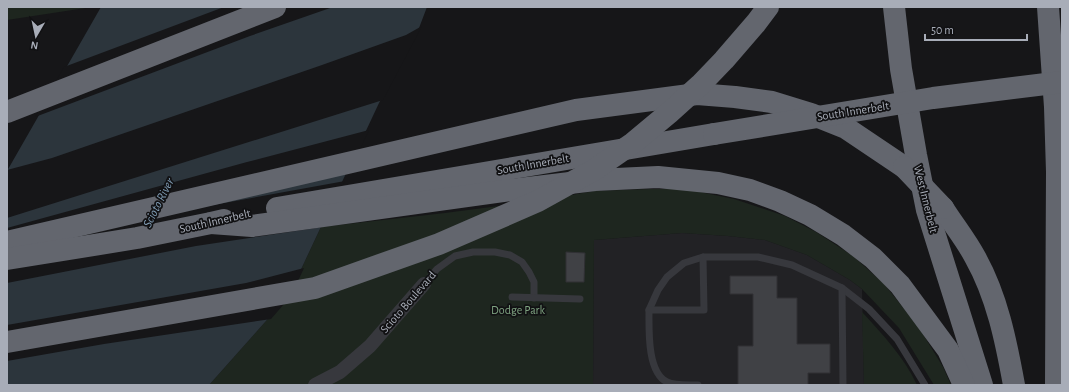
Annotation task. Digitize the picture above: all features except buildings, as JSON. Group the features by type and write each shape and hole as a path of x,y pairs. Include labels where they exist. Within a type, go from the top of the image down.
{"highway":[{"path":"7,112 275,7"},
{"path":"7,342 315,288 439,244 531,204 594,170 633,143 700,85 724,60 768,7"},
{"name":"West Innerbelt","path":"894,7 901,69 927,210 982,385"},
{"path":"1048,7 1055,107 1057,172 1056,385"},
{"name":"South Innerbelt","path":"7,259 137,238 211,223 252,212 714,134 933,98 1062,82"},
{"path":"7,242 576,110 697,94 735,96 772,102 811,114 846,128 904,167 943,208 975,257 999,316 1014,385"},
{"path":"211,223 252,226 496,192 595,180 658,177 718,183 750,190 780,201 810,215 843,235 873,258 900,285 948,350 964,385"}],"street":[{"name":"Scioto Boulevard","path":"315,385 340,372 370,346 424,284"}],"lane":[{"name":"Scioto Boulevard","path":"424,284 437,269 455,256 473,252 495,252 510,255 522,262 534,282 534,298"},
{"path":"649,310 704,310 704,257"},
{"path":"698,385 684,385 668,382 658,376 652,356 649,337 649,310 658,290 667,277 684,263 704,257 758,257 792,265 842,288 869,309 897,339 925,385"},
{"path":"842,288 843,385"},
{"path":"512,297 580,299"}],"shaded area":[{"path":"682,233 765,240 807,255 850,280 862,289 864,385 593,385 594,240"}],"green space":[{"path":"7,7 92,7 7,20"},
{"name":"Dodge Park","path":"685,189 734,199 785,216 816,232 853,256 884,284 918,326 943,367 951,385 934,385 899,328 862,289 850,280 807,255 765,240 682,233 594,240 593,385 209,385 289,295 321,227 538,201 594,191"},
{"path":"862,312 906,365 917,385 864,385"}],"water":[{"name":"Scioto River","path":"101,7 427,7 419,28 379,103 289,295 209,385 7,385 7,171"}],"pier":[{"path":"224,7 333,7 250,36 35,117 64,67"},
{"path":"422,26 383,100 7,218 7,170 52,158 322,65 406,35"},
{"path":"369,130 349,173 202,207 345,181 323,227 196,246 7,283 7,228"},
{"path":"304,268 291,296 271,319 104,344 7,361 7,325 246,283"}]}
